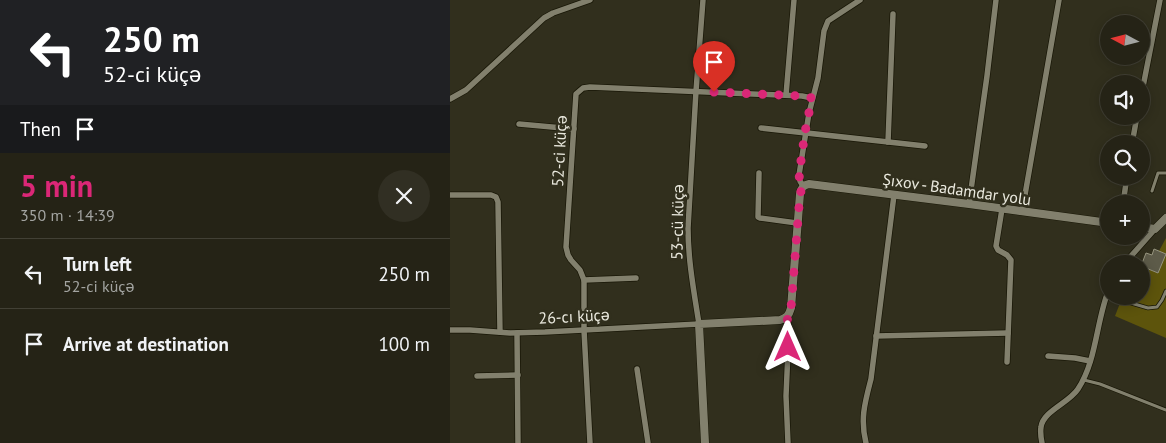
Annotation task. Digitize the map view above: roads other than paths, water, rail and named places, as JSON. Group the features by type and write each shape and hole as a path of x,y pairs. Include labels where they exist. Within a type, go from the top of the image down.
{"street":[{"path":"450,99 466,90 544,18 554,12 590,0"},
{"name":"53-cü küçə","path":"704,0 696,91 688,244 699,324 705,443"},
{"path":"786,95 794,0"},
{"path":"699,324 780,320 790,314 800,194 803,186 799,175 805,132 818,78 824,31 828,21 860,0"},
{"path":"968,204 996,0"},
{"path":"1022,212 1059,0"},
{"path":"1145,75 1160,0"},
{"path":"888,142 893,14"},
{"name":"52-ci küçə","path":"584,280 580,270 568,255 566,247 576,94 583,88 696,91 812,98"},
{"path":"519,124 574,129"},
{"path":"760,128 925,146"},
{"path":"759,172 758,217 798,223"},
{"name":"Şıxov - Badamdar yolu","path":"803,186 809,184 1100,222"},
{"path":"450,194 491,195 496,197 498,202 500,332"},
{"path":"866,443 863,430 864,408 871,379 894,195"},
{"path":"1002,209 996,246 998,250 1007,255 1011,260 1007,362"},
{"path":"1132,255 1166,218"},
{"path":"1150,228 1155,229"},
{"path":"590,443 584,330 584,280 636,278"},
{"path":"1042,443 1041,425 1044,419 1074,395 1083,380 1090,361 1104,305"},
{"path":"787,317 789,329 786,396 788,443"},
{"name":"26-cı küçə","path":"450,330 517,333 699,324"},
{"path":"517,333 518,443"},
{"path":"876,336 1008,333"},
{"path":"1048,356 1090,361"},
{"path":"637,369 648,443"},
{"path":"477,376 518,376"}],"lane":[{"path":"1152,191 1158,172 1166,173"},
{"path":"1138,305 1148,308 1157,307 1166,291"},
{"path":"1162,300 1166,303"},
{"path":"1083,380 1100,384 1166,410"}]}
